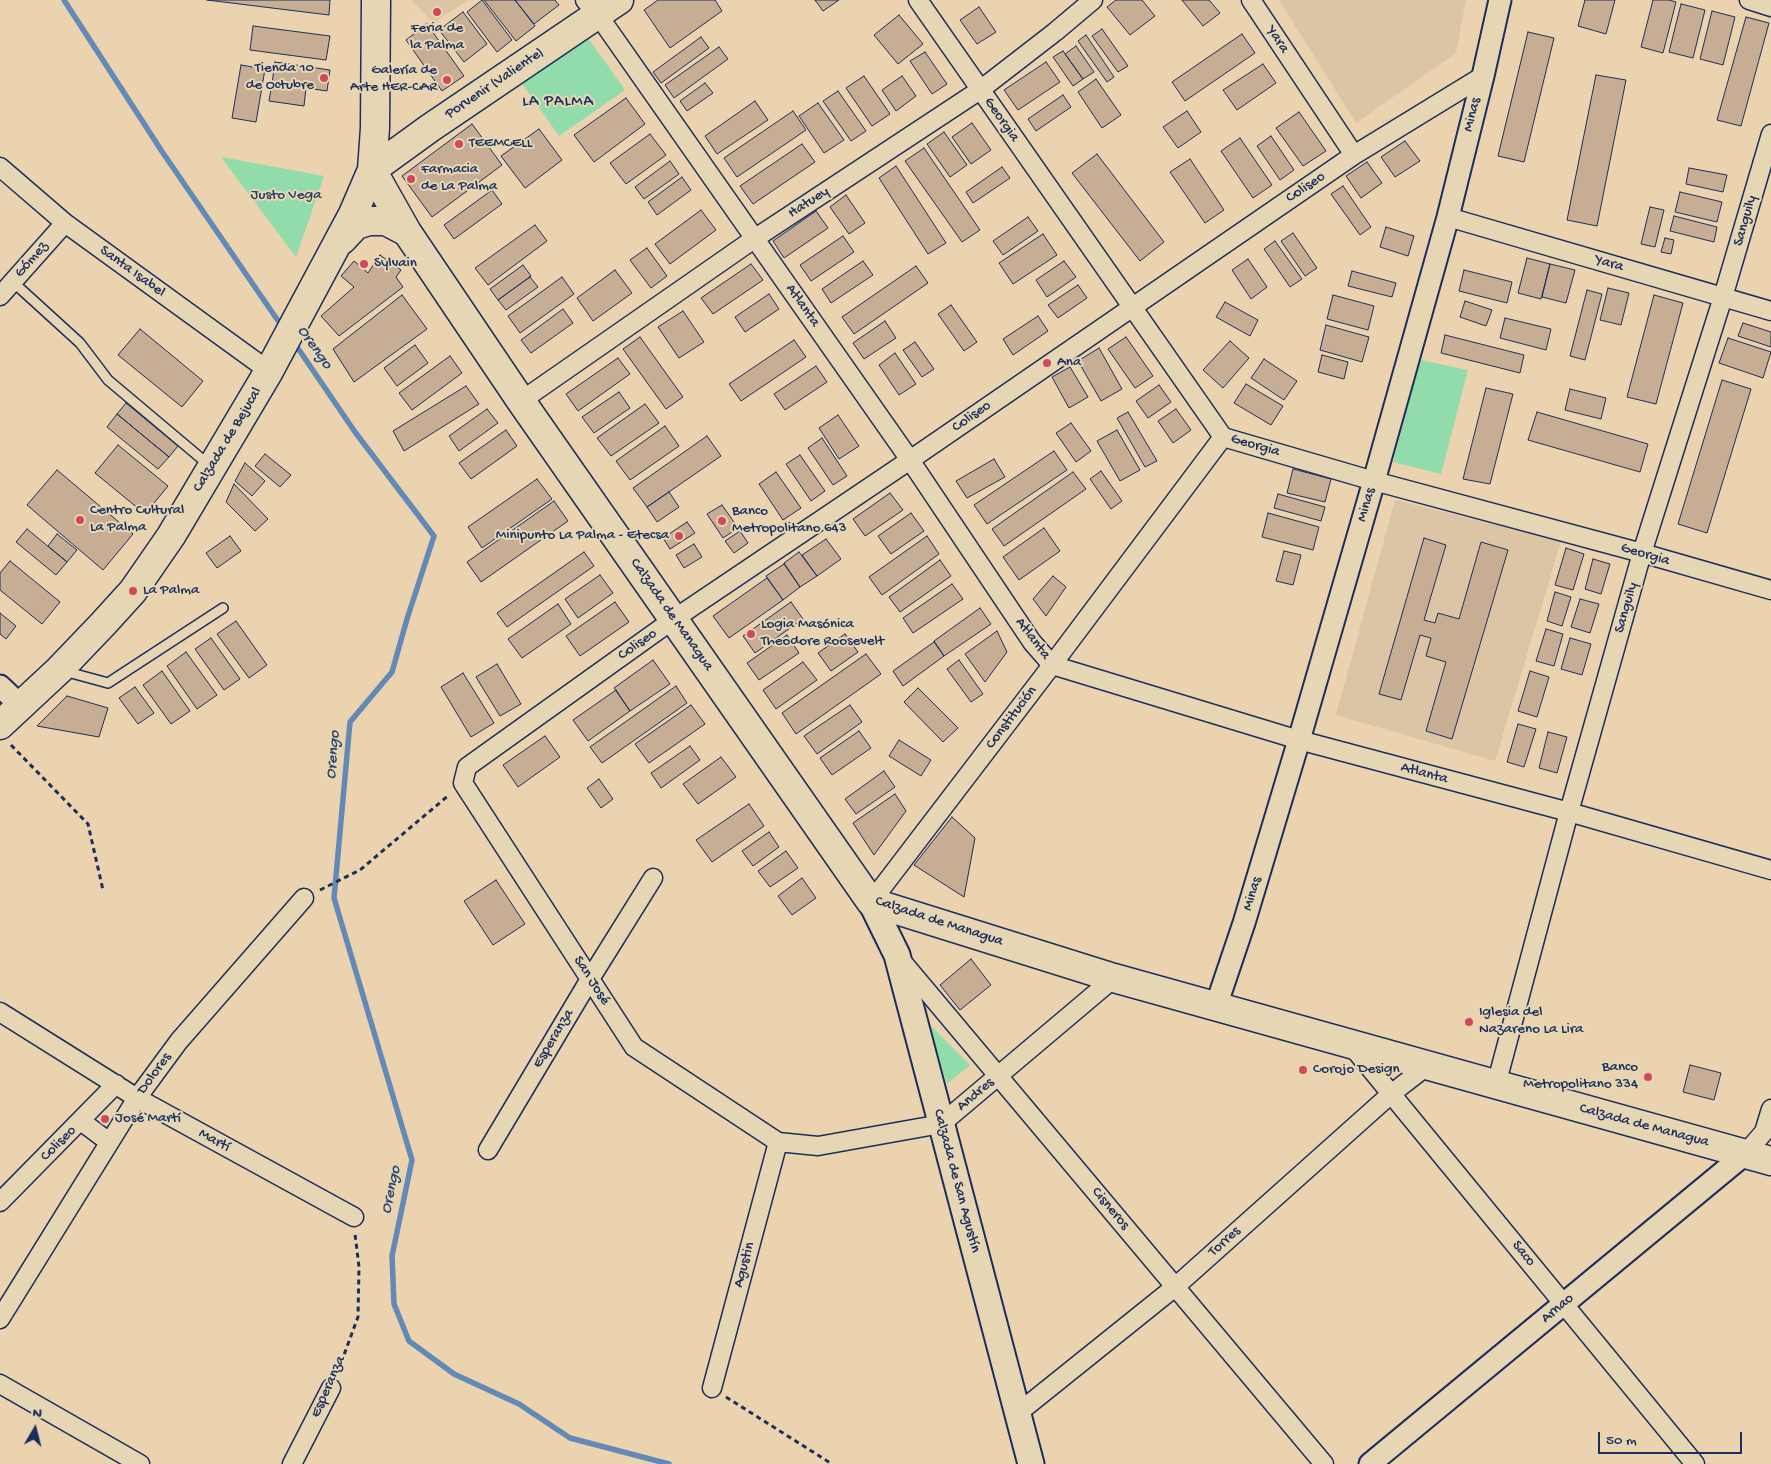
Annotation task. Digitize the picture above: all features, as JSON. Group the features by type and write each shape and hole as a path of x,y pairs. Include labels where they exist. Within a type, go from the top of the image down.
{"main road":[{"name":"Calzada de Bejucal","path":"3,733 21,706 59,670 133,590 171,536 273,363 363,195 372,170 375,128 376,0"},
{"name":"Porvenir (Valiente)","path":"372,170 601,5"},
{"name":"Calzada de Managua","path":"372,170 407,232 521,401 871,902 1114,978 1771,1161"},
{"path":"339,242 356,225 369,221 386,221 407,232"},
{"name":"Calzada de San Agustín","path":"871,902 897,955 1031,1464"}],"street":[{"name":"Georgia","path":"918,0 1223,436 1374,481 1642,553 1771,590"},
{"name":"Hatuey","path":"521,401 754,239 980,90 1093,0"},
{"name":"Yara","path":"1251,0 1354,155"},
{"name":"Minas","path":"1216,1006 1244,923 1374,481 1448,217 1500,0"},
{"path":"1749,0 1771,7"},
{"name":"Atlanta","path":"601,5 754,239 910,460 1032,642 1052,665 1299,740 1569,812 1771,870"},
{"name":"Coliseo","path":"465,775 674,619 910,460 1354,155 1483,76"},
{"name":"Sanguily","path":"1496,1085 1569,812 1642,553 1723,297 1771,134"},
{"name":"Santa Isabel","path":"0,167 65,223 273,363"},
{"name":"Yara","path":"1448,217 1771,311"},
{"name":"Gómez","path":"0,296 65,223"},
{"name":"Constitución","path":"871,902 1052,665 1223,436"},
{"path":"0,686 21,706"},
{"name":"San José","path":"465,775 634,1047 778,1142"},
{"name":"Esperanza","path":"488,1150 653,878"},
{"name":"Dolores","path":"0,1319 137,1098 179,1041 304,898"},
{"name":"Cisneros","path":"897,955 1324,1464"},
{"name":"Andres","path":"778,1142 818,1146 941,1124 1114,978"},
{"name":"Martí","path":"0,1012 137,1098 354,1217"},
{"name":"Saco","path":"1350,1044 1696,1464"},
{"name":"Torres","path":"1018,1413 1175,1286 1391,1094 1427,1066"},
{"name":"Coliseo","path":"0,1202 116,1084"},
{"path":"1745,1154 1764,1132 1771,1109"},
{"path":"81,1121 109,1142"},
{"name":"Agustin","path":"712,1388 778,1142"},
{"name":"Arnao","path":"1370,1464 1745,1154"},
{"path":"0,1384 140,1464"},
{"name":"Esperanza","path":"292,1464 331,1388"}],"lane":[{"path":"13,282 80,344 108,380 212,467"},
{"path":"59,670 108,683 223,608"}],"path":[{"path":"3,733 88,824 103,890"},
{"path":"304,898 360,870 465,775"},
{"name":"Esperanza","path":"331,1388 358,1317 359,1267 354,1217"},
{"path":"712,1388 832,1464"}],"shaded area":[{"name":"Feria de la Palma","path":"411,0 468,0 434,23"},
{"path":"1279,0 1466,0 1456,53 1356,123"},
{"path":"1395,500 1561,541 1495,761 1336,715"}],"green space":[{"path":"588,38 625,90 559,136 521,82"},
{"name":"Justo Vega","path":"221,157 324,176 296,257"},
{"path":"1420,360 1468,370 1441,474 1393,462"},
{"path":"929,1024 970,1065 947,1084"}],"building":[{"path":"207,0 330,0 329,15"},
{"path":"482,0 512,40 497,52 467,12"},
{"path":"484,0 515,0 535,26 516,41"},
{"path":"515,0 555,0 559,5 534,24"},
{"path":"658,0 715,0 722,11 670,48 644,10"},
{"path":"815,0 839,0 823,11"},
{"path":"1116,0 1142,0 1155,16 1130,35 1107,7"},
{"path":"1182,0 1209,0 1220,13 1203,26"},
{"path":"1585,0 1615,0 1606,34 1578,26"},
{"path":"1653,0 1676,2 1663,53 1641,47"},
{"path":"1681,4 1705,10 1693,58 1669,52"},
{"path":"979,7 996,32 977,44 960,20"},
{"path":"1712,11 1735,17 1723,65 1700,59"},
{"path":"463,12 487,44 464,62 439,30"},
{"path":"899,15 923,44 898,64 874,35"},
{"path":"1746,17 1769,23 1741,126 1717,120"},
{"path":"427,24 464,76 442,91 406,40"},
{"path":"253,26 330,36 326,60 250,50"},
{"path":"1102,29 1128,66 1118,72 1092,36"},
{"path":"1528,32 1554,38 1524,162 1498,156"},
{"path":"1242,34 1255,53 1185,101 1172,82"},
{"path":"1086,35 1114,77 1107,82 1078,41"},
{"path":"701,37 709,48 661,83 653,72"},
{"path":"1076,46 1094,72 1083,79 1065,54"},
{"path":"719,47 728,59 674,98 665,85"},
{"path":"1063,51 1083,79 1073,86 1053,57"},
{"path":"925,52 947,84 932,94 910,61"},
{"path":"275,62 330,70 327,91 272,83"},
{"path":"1046,62 1060,82 1018,110 1004,90"},
{"path":"1263,64 1276,83 1237,110 1223,90"},
{"path":"241,65 265,69 256,122 232,118"},
{"path":"1596,75 1626,80 1597,226 1567,220"},
{"path":"864,76 890,114 872,126 846,88"},
{"path":"902,76 916,96 896,111 882,90"},
{"path":"1096,79 1121,115 1102,128 1078,92"},
{"path":"272,83 306,88 304,106 269,101"},
{"path":"705,83 713,93 687,111 680,101"},
{"path":"838,91 866,131 851,141 823,101"},
{"path":"1063,95 1071,107 1036,131 1028,119"},
{"path":"626,98 645,124 594,162 574,135"},
{"path":"755,101 768,120 717,154 705,136"},
{"path":"818,103 844,140 824,153 799,116"},
{"path":"793,111 806,130 737,177 724,158"},
{"path":"1187,111 1201,132 1178,148 1163,127"},
{"path":"1299,112 1326,151 1303,166 1276,128"},
{"path":"972,123 991,150 971,164 952,137"},
{"path":"472,124 502,165 432,217 402,176"},
{"path":"539,129 562,160 525,188 501,156"},
{"path":"944,132 967,165 950,177 927,144"},
{"path":"650,134 666,155 626,184 610,163"},
{"path":"1271,136 1294,170 1280,180 1257,146"},
{"path":"1240,138 1272,185 1253,198 1221,151"},
{"path":"1405,141 1420,161 1395,177 1381,157"},
{"path":"802,144 815,162 753,204 740,186"},
{"path":"924,148 980,230 962,242 905,161"},
{"path":"1097,154 1164,242 1140,261 1072,173"},
{"path":"1190,159 1224,210 1205,223 1170,172"},
{"path":"670,161 679,174 644,199 635,187"},
{"path":"1367,162 1382,183 1361,198 1346,176"},
{"path":"896,166 946,243 928,254 879,178"},
{"path":"1002,167 1010,178 973,203 966,192"},
{"path":"1689,168 1727,175 1723,192 1686,184"},
{"path":"682,177 691,190 657,215 648,202"},
{"path":"1343,186 1371,227 1360,235 1331,194"},
{"path":"492,190 502,204 454,239 444,225"},
{"path":"1680,192 1722,202 1717,222 1675,212"},
{"path":"846,195 865,223 849,234 830,207"},
{"path":"1650,207 1664,210 1655,247 1641,244"},
{"path":"701,210 716,230 670,264 655,244"},
{"path":"816,211 828,228 784,258 773,241"},
{"path":"1674,216 1717,227 1714,242 1670,231"},
{"path":"1028,217 1038,231 1003,255 993,241"},
{"path":"535,225 547,241 488,285 475,268"},
{"path":"1386,227 1414,236 1408,256 1380,247"},
{"path":"1293,233 1317,268 1305,276 1281,241"},
{"path":"1043,234 1057,255 1013,284 999,263"},
{"path":"843,236 854,252 811,281 800,265"},
{"path":"1665,238 1674,240 1671,254 1661,252"},
{"path":"1275,241 1302,279 1290,287 1264,249"},
{"path":"647,248 667,276 651,288 630,260"},
{"path":"380,255 401,270 396,277 403,287 339,336 321,316 354,287 341,276 354,261 368,273"},
{"path":"1527,258 1550,264 1541,299 1518,293"},
{"path":"1248,259 1267,287 1251,299 1232,270"},
{"path":"863,261 873,275 831,303 822,289"},
{"path":"1064,261 1076,277 1047,297 1036,280"},
{"path":"751,264 763,280 713,314 701,298"},
{"path":"1550,264 1575,270 1566,303 1542,297"},
{"path":"523,265 531,276 498,300 490,289"},
{"path":"916,266 928,283 854,334 842,317"},
{"path":"615,270 632,293 593,321 577,298"},
{"path":"1464,270 1512,282 1507,303 1459,291"},
{"path":"1352,271 1396,283 1392,297 1348,286"},
{"path":"530,277 538,287 506,310 498,300"},
{"path":"562,277 574,294 520,333 508,316"},
{"path":"1078,285 1087,298 1058,318 1048,305"},
{"path":"1608,288 1629,293 1621,325 1600,320"},
{"path":"1587,290 1602,294 1585,360 1570,356"},
{"path":"769,294 779,309 745,332 735,317"},
{"path":"402,295 427,329 354,382 333,349"},
{"path":"1333,295 1374,306 1368,330 1327,319"},
{"path":"1654,295 1683,303 1656,404 1627,397"},
{"path":"1465,301 1492,310 1486,326 1460,317"},
{"path":"1225,302 1258,320 1250,336 1216,317"},
{"path":"951,305 977,342 964,351 938,314"},
{"path":"563,309 573,323 531,353 521,340"},
{"path":"683,311 704,342 679,358 658,327"},
{"path":"1038,316 1048,331 1013,355 1003,339"},
{"path":"1505,318 1551,329 1546,350 1500,338"},
{"path":"885,321 896,338 864,359 853,343"},
{"path":"1743,323 1771,332 1771,347 1738,336"},
{"path":"1326,325 1369,337 1362,362 1320,350"},
{"path":"140,329 203,381 182,407 118,355"},
{"path":"1445,335 1524,355 1520,373 1441,353"},
{"path":"640,337 683,397 666,409 623,349"},
{"path":"1126,337 1153,376 1135,388 1108,349"},
{"path":"1728,338 1771,352 1763,378 1719,363"},
{"path":"794,340 806,357 741,401 729,384"},
{"path":"1230,341 1249,358 1223,388 1203,370"},
{"path":"915,342 934,369 922,377 903,350"},
{"path":"415,345 428,363 397,386 384,368"},
{"path":"1099,348 1122,389 1101,401 1078,361"},
{"path":"895,353 916,384 899,395 879,365"},
{"path":"1322,355 1348,362 1344,379 1318,372"},
{"path":"450,356 462,373 412,410 399,393"},
{"path":"618,358 630,374 578,411 566,394"},
{"path":"1264,359 1297,381 1284,400 1251,378"},
{"path":"816,366 827,382 785,410 774,394"},
{"path":"1070,367 1088,397 1069,408 1052,377"},
{"path":"1722,380 1751,389 1707,533 1678,524"},
{"path":"1246,384 1283,406 1271,425 1234,403"},
{"path":"1159,385 1171,402 1148,418 1136,401"},
{"path":"466,386 479,404 404,451 393,431"},
{"path":"1486,388 1513,394 1490,484 1463,479"},
{"path":"1570,389 1606,398 1601,419 1565,410"},
{"path":"619,392 630,408 594,433 582,417"},
{"path":"126,403 178,446 169,457 117,414"},
{"path":"645,404 659,423 611,456 597,438"},
{"path":"487,409 498,423 459,451 449,436"},
{"path":"1176,409 1191,430 1173,443 1158,421"},
{"path":"1128,412 1157,461 1145,467 1117,418"},
{"path":"1537,412 1648,444 1640,472 1528,440"},
{"path":"117,414 169,457 158,469 107,427"},
{"path":"838,415 859,446 839,459 819,428"},
{"path":"1071,423 1091,451 1076,462 1056,433"},
{"path":"665,426 679,446 630,480 616,461"},
{"path":"506,430 517,446 471,479 459,463"},
{"path":"1117,430 1140,470 1120,481 1097,441"},
{"path":"707,436 721,456 647,507 633,488"},
{"path":"822,438 847,476 833,485 808,448"},
{"path":"118,445 168,486 145,514 95,473"},
{"path":"1054,451 1067,470 987,524 974,505"},
{"path":"265,454 291,475 280,487 255,466"},
{"path":"800,455 825,491 811,501 786,464"},
{"path":"994,459 1005,477 967,498 956,481"},
{"path":"245,463 265,481 252,496 235,481"},
{"path":"1293,469 1331,479 1325,502 1287,493"},
{"name":"Centro Cultural La Palma","path":"57,470 133,534 103,570 27,505"},
{"path":"1101,471 1122,501 1111,509 1090,479"},
{"path":"776,472 801,508 783,520 759,484"},
{"path":"1073,472 1086,489 1004,546 992,529"},
{"path":"537,479 552,499 482,548 468,527"},
{"path":"234,484 268,519 255,531 226,502"},
{"path":"669,492 679,507 657,522 647,507"},
{"path":"890,493 903,510 865,536 853,519"},
{"path":"1278,494 1325,507 1321,521 1274,508"},
{"path":"554,501 568,521 481,582 467,562"},
{"name":"Banco Metropolitano 643","path":"722,505 738,528 723,538 707,514"},
{"path":"911,513 924,531 891,554 878,536"},
{"path":"1268,513 1319,527 1313,550 1262,537"},
{"name":"Minipunto La Palma - Etecsa","path":"687,522 695,533 670,549 663,538"},
{"path":"1044,528 1060,551 1019,580 1003,557"},
{"path":"27,529 67,562 56,575 16,542"},
{"path":"740,531 748,543 734,553 725,541"},
{"path":"57,534 77,550 67,562 48,546"},
{"path":"230,536 241,551 217,568 206,553"},
{"path":"927,536 939,554 882,595 869,577"},
{"path":"1424,538 1446,545 1424,620 1435,623 1438,613 1459,619 1481,542 1508,550 1452,739 1426,731 1446,662 1426,656 1431,638 1420,635 1401,700 1379,694"},
{"path":"826,539 841,559 817,576 802,555"},
{"path":"694,544 702,557 684,568 676,555"},
{"path":"1566,548 1584,554 1573,590 1555,585"},
{"path":"1284,551 1301,555 1293,585 1276,581"},
{"path":"584,552 594,566 507,627 497,613"},
{"path":"799,552 817,576 800,587 784,563"},
{"path":"1593,559 1610,564 1601,594 1585,589"},
{"path":"940,560 951,576 900,612 889,597"},
{"path":"10,561 60,602 42,624 0,590 0,573"},
{"path":"784,564 800,587 783,600 766,576"},
{"path":"600,575 613,593 578,618 565,599"},
{"path":"1053,576 1066,587 1046,616 1033,599"},
{"path":"767,578 783,600 729,638 713,616"},
{"path":"952,584 963,599 913,633 903,618"},
{"path":"1555,592 1571,597 1562,626 1547,621"},
{"path":"1580,599 1599,604 1590,633 1571,627"},
{"path":"615,602 629,622 580,656 566,636"},
{"path":"791,602 803,619 755,653 743,636"},
{"path":"558,604 571,624 522,658 508,639"},
{"path":"980,608 991,624 944,656 934,641"},
{"path":"0,613 16,626 6,639 0,634"},
{"path":"236,621 267,665 249,678 217,634"},
{"path":"1546,629 1563,634 1554,666 1536,661"},
{"path":"997,631 1007,652 985,682 965,654"},
{"path":"845,634 858,652 831,671 818,653"},
{"path":"787,635 799,653 759,680 747,663"},
{"path":"211,638 240,679 224,690 195,649"},
{"path":"1570,638 1591,644 1582,675 1561,669"},
{"path":"934,642 944,656 903,686 893,671"},
{"path":"186,652 217,695 197,709 167,666"},
{"path":"866,654 881,674 796,734 782,713"},
{"path":"653,660 670,684 630,711 614,688"},
{"path":"959,660 983,694 971,702 947,669"},
{"path":"803,662 817,680 776,709 763,690"},
{"path":"497,664 521,704 500,716 476,677"},
{"path":"162,671 190,711 171,724 143,685"},
{"path":"1530,671 1549,677 1537,717 1518,711"},
{"path":"463,673 494,723 471,737 441,687"},
{"path":"676,686 687,703 602,763 590,747"},
{"path":"135,687 154,713 138,724 119,698"},
{"path":"918,688 958,728 943,742 904,702"},
{"path":"616,690 630,711 588,741 573,720"},
{"path":"67,696 108,708 99,737 37,726"},
{"path":"691,705 705,724 649,763 635,744"},
{"path":"850,705 862,722 817,754 804,736"},
{"path":"1518,724 1536,729 1524,767 1507,762"},
{"path":"859,731 871,748 832,775 820,758"},
{"path":"1548,732 1567,737 1557,773 1539,768"},
{"path":"545,736 560,757 518,787 503,765"},
{"path":"899,740 931,760 921,776 889,756"},
{"path":"690,746 700,760 661,788 651,773"},
{"path":"721,757 736,777 698,804 683,784"},
{"path":"884,771 895,787 856,814 845,799"},
{"path":"599,779 613,799 601,808 587,788"},
{"path":"895,794 906,811 874,855 853,823"},
{"path":"749,804 764,826 712,862 696,840"},
{"path":"952,817 975,838 964,897 914,865"},
{"path":"769,832 779,847 753,866 742,851"},
{"path":"786,851 798,868 770,887 758,871"},
{"path":"802,878 816,898 792,915 778,896"},
{"path":"496,880 525,924 493,945 464,901"},
{"path":"971,959 991,985 960,1010 940,985"},
{"path":"1690,1065 1721,1073 1714,1100 1683,1092"}],"waterway":[{"name":"Orengo","path":"64,0 163,153 283,328"},
{"name":"Orengo","path":"293,341 355,432 434,536 392,672 350,722 334,898 412,1160 392,1256 394,1304 409,1341 454,1374 519,1404 570,1438 669,1464"}],"place":[{"name":"Feria de la Palma","path":"437,12"},
{"name":"Tienda 10 de Octubre","path":"324,78"},
{"name":"Galería de Arte HER-CAR","path":"447,80"},
{"name":"TEEMCELL","path":"459,144"},
{"name":"Farmacia de La Palma","path":"411,179"},
{"name":"Sylvain","path":"364,264"},
{"name":"Ana","path":"1047,363"},
{"name":"Centro Cultural La Palma","path":"80,520"},
{"name":"Banco Metropolitano 643","path":"722,521"},
{"name":"Minipunto La Palma - Etecsa","path":"679,536"},
{"name":"La Palma","path":"133,591"},
{"name":"Logia Masónica Theodore Roosevelt","path":"751,634"},
{"name":"Iglesia del Nazareno La Lira","path":"1469,1022"},
{"name":"Corojo Design","path":"1303,1070"},
{"name":"Banco Metropolitano 334","path":"1648,1077"},
{"name":"José Martí","path":"105,1119"}],"district":[{"name":"LA PALMA","path":"558,103"}]}
